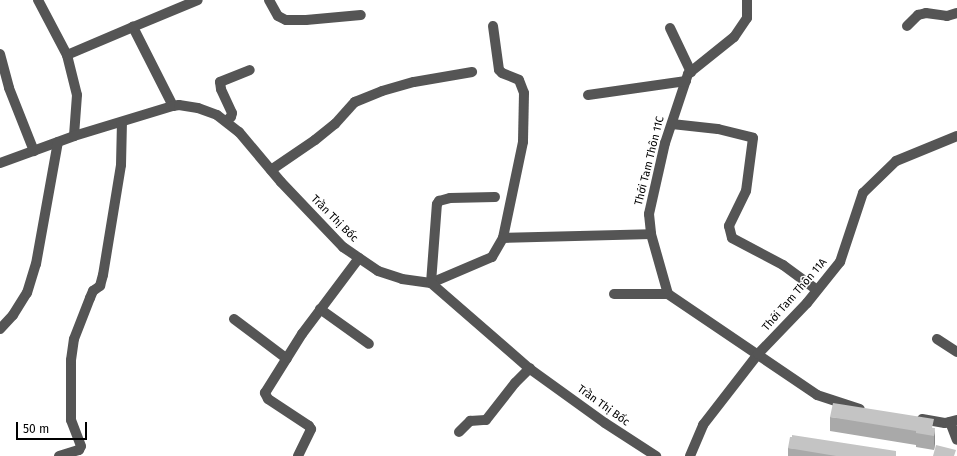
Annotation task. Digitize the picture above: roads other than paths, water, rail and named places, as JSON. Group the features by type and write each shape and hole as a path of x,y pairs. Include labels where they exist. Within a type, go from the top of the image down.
{"street":[{"path":"38,0 67,54 77,95 74,136"},
{"path":"67,54 198,0"},
{"path":"269,0 278,16 286,20 306,20 360,15"},
{"path":"588,95 688,76 734,37 747,18 747,0"},
{"path":"907,26 918,15 926,13 947,16 957,13"},
{"path":"493,26 499,70 502,73 519,80 524,93 523,142 503,238 492,257 431,283 438,201 450,198 495,197"},
{"path":"133,27 173,106"},
{"path":"670,28 688,76"},
{"path":"0,54 9,88 34,151"},
{"path":"226,121 231,117 232,112 221,89 220,82 250,70"},
{"path":"271,170 315,140 335,124 355,102 382,91 414,82 472,72"},
{"name":"Thới Tam Thôn 11C","path":"668,294 651,234 649,214 665,143 688,76"},
{"name":"Trần Thị Bốc","path":"0,163 74,136 173,106 179,105 198,108 217,115 239,132 271,170 343,247 378,271 402,279 431,283 530,368 604,423 656,456"},
{"path":"59,456 79,450 81,446 72,420 70,360 74,339 92,292 100,286 103,275 121,165 122,122"},
{"path":"672,124 718,129 753,138 746,191 729,226 732,238 783,265 818,290"},
{"name":"Thới Tam Thôn 11A","path":"690,456 703,425 758,354 818,290 840,262 863,192 896,161 957,136"},
{"path":"0,329 13,315 27,293 36,264 58,142"},
{"path":"503,238 651,234"},
{"path":"298,456 310,432 309,426 265,395 320,309 358,258"},
{"path":"614,294 668,294 715,328 758,354 817,395 856,408 871,411"},
{"path":"320,309 370,344"},
{"path":"234,319 287,360"},
{"path":"937,339 957,352"},
{"path":"459,432 470,421 486,420 511,387 530,368"},
{"path":"908,417 945,423 953,421 957,440"}]}
